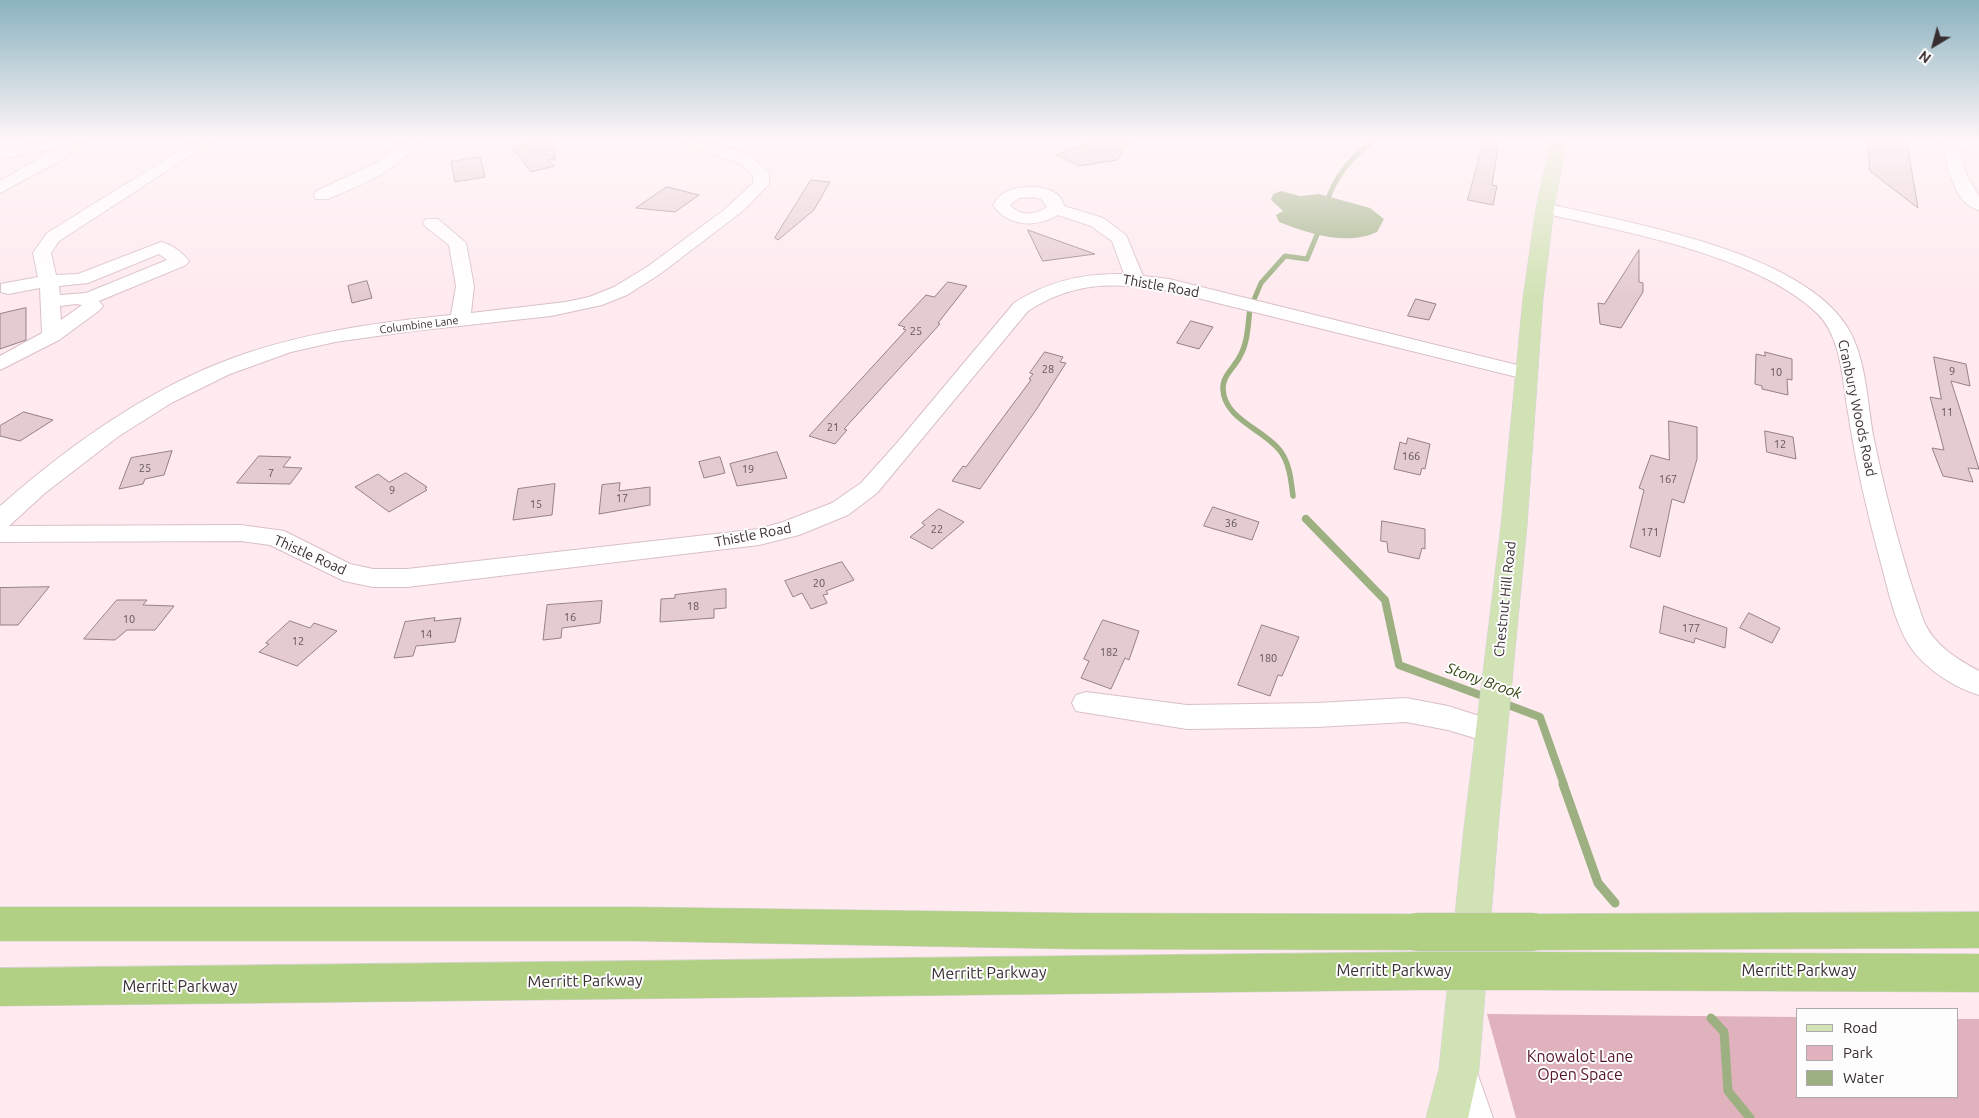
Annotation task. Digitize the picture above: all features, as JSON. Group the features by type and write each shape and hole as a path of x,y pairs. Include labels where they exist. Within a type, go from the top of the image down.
{"highway":[{"path":"0,924 635,924 1084,931 1533,932 1979,930"},
{"name":"Merritt Parkway","path":"0,987 294,986 1027,972 1415,970 1979,973"}],"main road":[{"name":"Chestnut Hill Road","path":"1447,1118 1459,1069 1491,729 1514,525 1525,373 1548,193"}],"street":[{"path":"4,290 42,253 53,237 122,193"},
{"path":"322,195 326,193"},
{"name":"Columbine Lane","path":"0,520 34,490 124,421 161,399 207,376 284,348 353,333 559,308 583,304 612,295 669,259 725,216 750,193"},
{"path":"1967,193 1979,206"},
{"name":"Cranbury Woods Road","path":"1545,208 1729,258 1792,286 1810,298 1832,318 1839,327 1848,351 1864,449 1909,617 1923,644 1946,666 1979,684"},
{"path":"1056,209 1097,222 1120,239 1135,279"},
{"path":"432,223 457,244 465,286 460,320"},
{"path":"4,290 48,281 81,279 162,248 180,261 88,299 76,298 50,302"},
{"path":"42,253 48,281 52,336"},
{"name":"Thistle Road","path":"0,534 241,533 275,537 344,572 373,578 407,578 759,537 790,529 840,509 869,488 904,449 1010,318 1030,301 1050,290 1074,283 1117,278 1135,279 1242,303 1525,373"},
{"path":"0,364 52,336 88,312 93,306 88,299"},
{"path":"1086,703 1187,716 1317,715 1406,710 1491,729"},
{"path":"1459,1069 1474,1118"}],"green space":[{"name":"Knowalot Lane Open Space","path":"1487,1014 1796,1017 1796,1098 1959,1098 1959,1019 1979,1019 1979,1118 1516,1118"}],"water":[{"path":"1289,193 1300,196 1319,194 1370,208 1384,219 1377,232 1365,236 1353,238 1328,237 1303,231 1279,222 1276,215 1283,211 1271,200 1273,194"}],"building":[{"path":"658,193 692,193 699,195 675,212 636,208"},
{"path":"803,193 824,193 814,210 778,240 775,238"},
{"path":"1470,193 1495,193 1493,205 1468,200"},
{"path":"1899,193 1915,193 1918,208"},
{"path":"1028,230 1095,254 1043,261"},
{"path":"1639,250 1639,282 1643,283 1643,292 1621,328 1600,324 1598,303 1604,304"},
{"path":"367,281 372,298 352,303 348,286"},
{"path":"948,282 967,286 938,323 940,324 844,429 847,430 835,444 809,436 906,330 903,329 905,327 898,325 926,295 934,297"},
{"path":"1416,299 1436,304 1429,320 1408,316"},
{"path":"26,308 26,340 0,349 0,314"},
{"path":"1191,321 1213,327 1199,349 1177,343"},
{"path":"1045,352 1063,357 1060,362 1066,363 1036,410 980,489 952,481 963,466 966,467 1031,380 1029,379 1033,374 1030,373"},
{"path":"1765,352 1792,359 1792,380 1787,379 1788,395 1762,389 1762,386 1755,384 1756,354 1765,356"},
{"path":"1934,357 1966,364 1970,386 1951,381 1979,469 1968,468 1973,482 1943,476 1932,448 1944,450 1930,397 1941,399"},
{"path":"24,412 53,420 20,441 0,436 0,426"},
{"path":"1669,421 1697,427 1697,459 1684,503 1672,499 1660,557 1630,547 1644,490 1639,488 1651,455 1669,460"},
{"path":"1765,431 1793,437 1796,459 1767,452"},
{"path":"1408,438 1430,444 1425,469 1422,468 1420,475 1394,469 1400,442 1406,444"},
{"path":"172,451 164,475 145,479 143,484 119,489 131,458"},
{"path":"777,452 787,478 737,486 730,464"},
{"path":"259,456 291,457 283,467 302,468 290,484 237,483"},
{"path":"720,457 725,473 704,478 699,462"},
{"path":"406,473 427,487 425,488 427,490 389,512 355,487 378,474 389,482"},
{"path":"620,483 619,491 650,487 650,505 599,514 602,485"},
{"path":"555,484 552,515 513,520 518,489"},
{"path":"1213,507 1259,522 1252,540 1204,526"},
{"path":"939,509 964,522 932,549 910,537 925,525 922,523"},
{"path":"1382,521 1425,529 1425,549 1422,548 1419,559 1388,552 1387,542 1381,541"},
{"path":"842,562 854,580 826,591 828,594 823,595 827,603 811,609 802,593 793,597 785,581"},
{"path":"49,587 18,625 0,625 0,588"},
{"path":"726,589 726,608 714,609 714,618 660,622 661,599 675,598 675,595"},
{"path":"117,600 147,600 143,605 174,606 155,630 127,630 115,640 84,639"},
{"path":"602,601 600,623 562,628 561,638 543,640 547,605"},
{"path":"1664,606 1727,628 1725,648 1695,638 1694,643 1660,633"},
{"path":"1749,613 1780,628 1772,643 1740,628"},
{"path":"435,618 434,621 461,618 455,642 416,646 413,656 394,658 405,622"},
{"path":"1103,620 1139,631 1129,660 1125,658 1111,689 1081,678 1089,661 1084,659"},
{"path":"290,621 310,628 314,623 337,631 297,666 259,652"},
{"path":"1262,625 1299,637 1282,676 1278,675 1270,696 1238,685"}],"waterway":[{"name":"Stony Brook","path":"1326,205 1330,193"},
{"name":"Stony Brook","path":"1250,309 1261,283 1285,256 1307,259 1321,225"},
{"name":"Stony Brook","path":"1250,308 1245,345 1223,384 1225,400 1238,417 1266,437 1281,452 1288,468 1293,496"},
{"name":"Stony Brook","path":"1306,519 1385,600 1399,665 1488,698"},
{"name":"Stony Brook","path":"1503,703 1540,717 1564,785"},
{"name":"Stony Brook","path":"1563,784 1598,883 1615,903"},
{"name":"Stony Brook","path":"1711,1018 1724,1032 1728,1091 1750,1118"}]}
